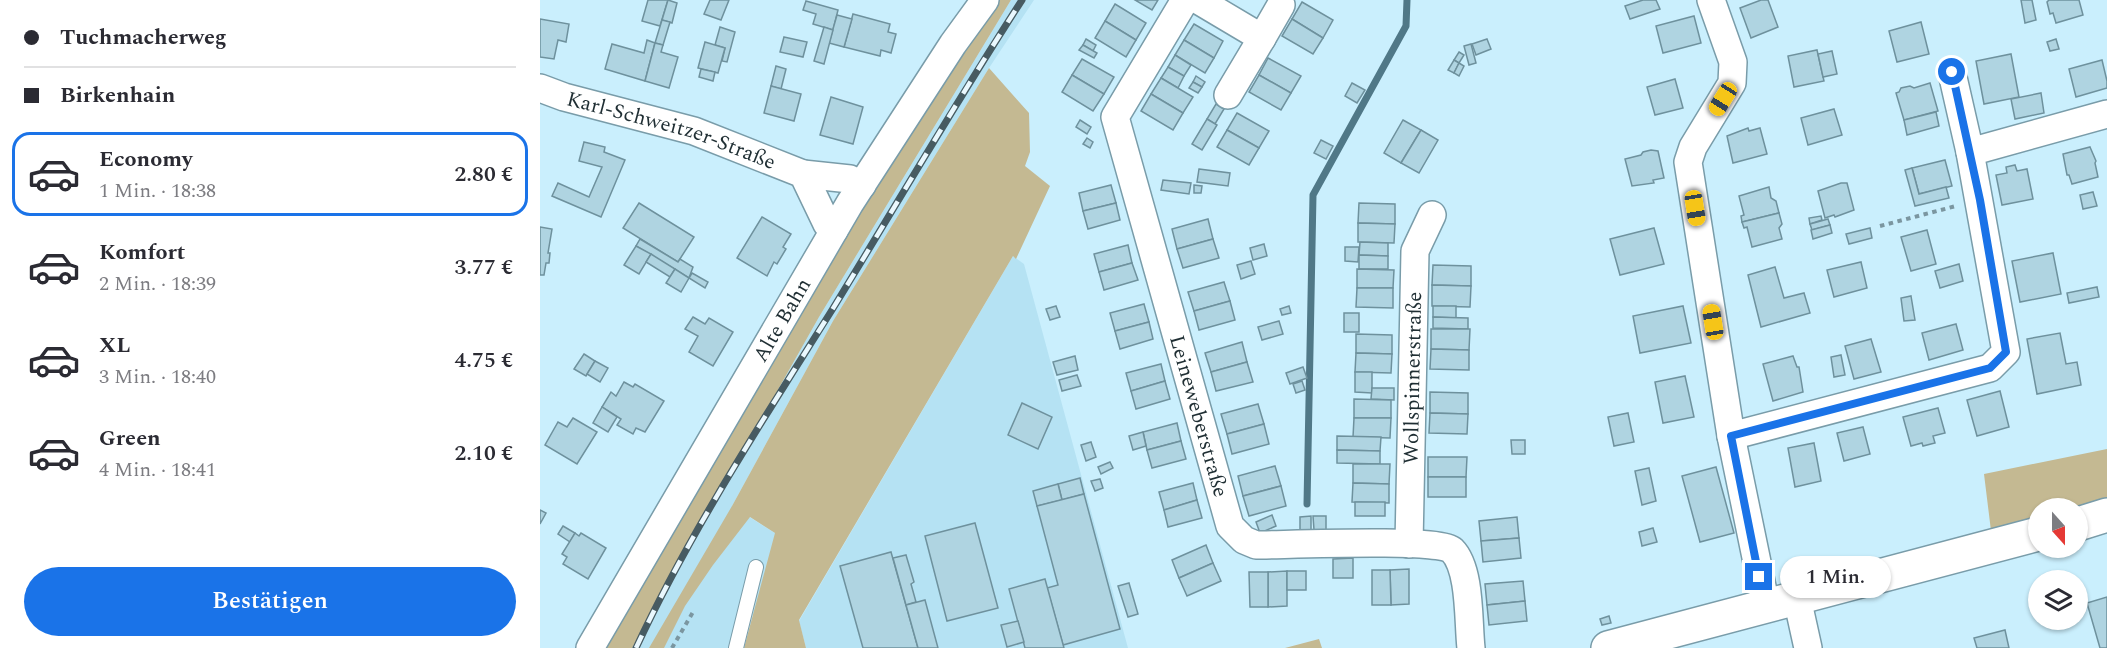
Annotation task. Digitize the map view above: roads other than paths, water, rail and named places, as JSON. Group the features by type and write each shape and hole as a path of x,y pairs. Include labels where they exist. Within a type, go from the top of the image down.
{"main road":[{"path":"2088,521 2107,516"},
{"path":"1608,648 2028,537"}],"street":[{"name":"Alte Bahn","path":"590,648 834,230 953,44 985,0"},
{"name":"Leineweberstraße","path":"1185,0 1115,117 1230,526 1244,540 1256,545 1409,544 1441,545 1452,550 1464,572 1470,648"},
{"path":"1198,0 1262,38"},
{"path":"1711,0 1733,62 1732,83 1693,147 1688,162 1731,436 1782,602 1808,648"},
{"path":"1228,95 1281,5"},
{"path":"1731,436 1990,368 2006,352 1980,200 1952,72"},
{"name":"Karl-Schweitzer-Straße","path":"540,88 564,97 694,131 803,174 850,179 862,185"},
{"path":"1970,152 2107,114"},
{"name":"Karl-Schweitzer-Straße","path":"803,174 827,224 834,230"},
{"name":"Wollspinnerstraße","path":"1409,544 1415,251 1432,215"}],"lane":[{"path":"736,648 756,567"}],"waterway":[{"path":"1307,504 1313,195 1406,26 1407,0"}],"railway":[{"path":"636,648 680,561 729,476 1022,0"}]}
